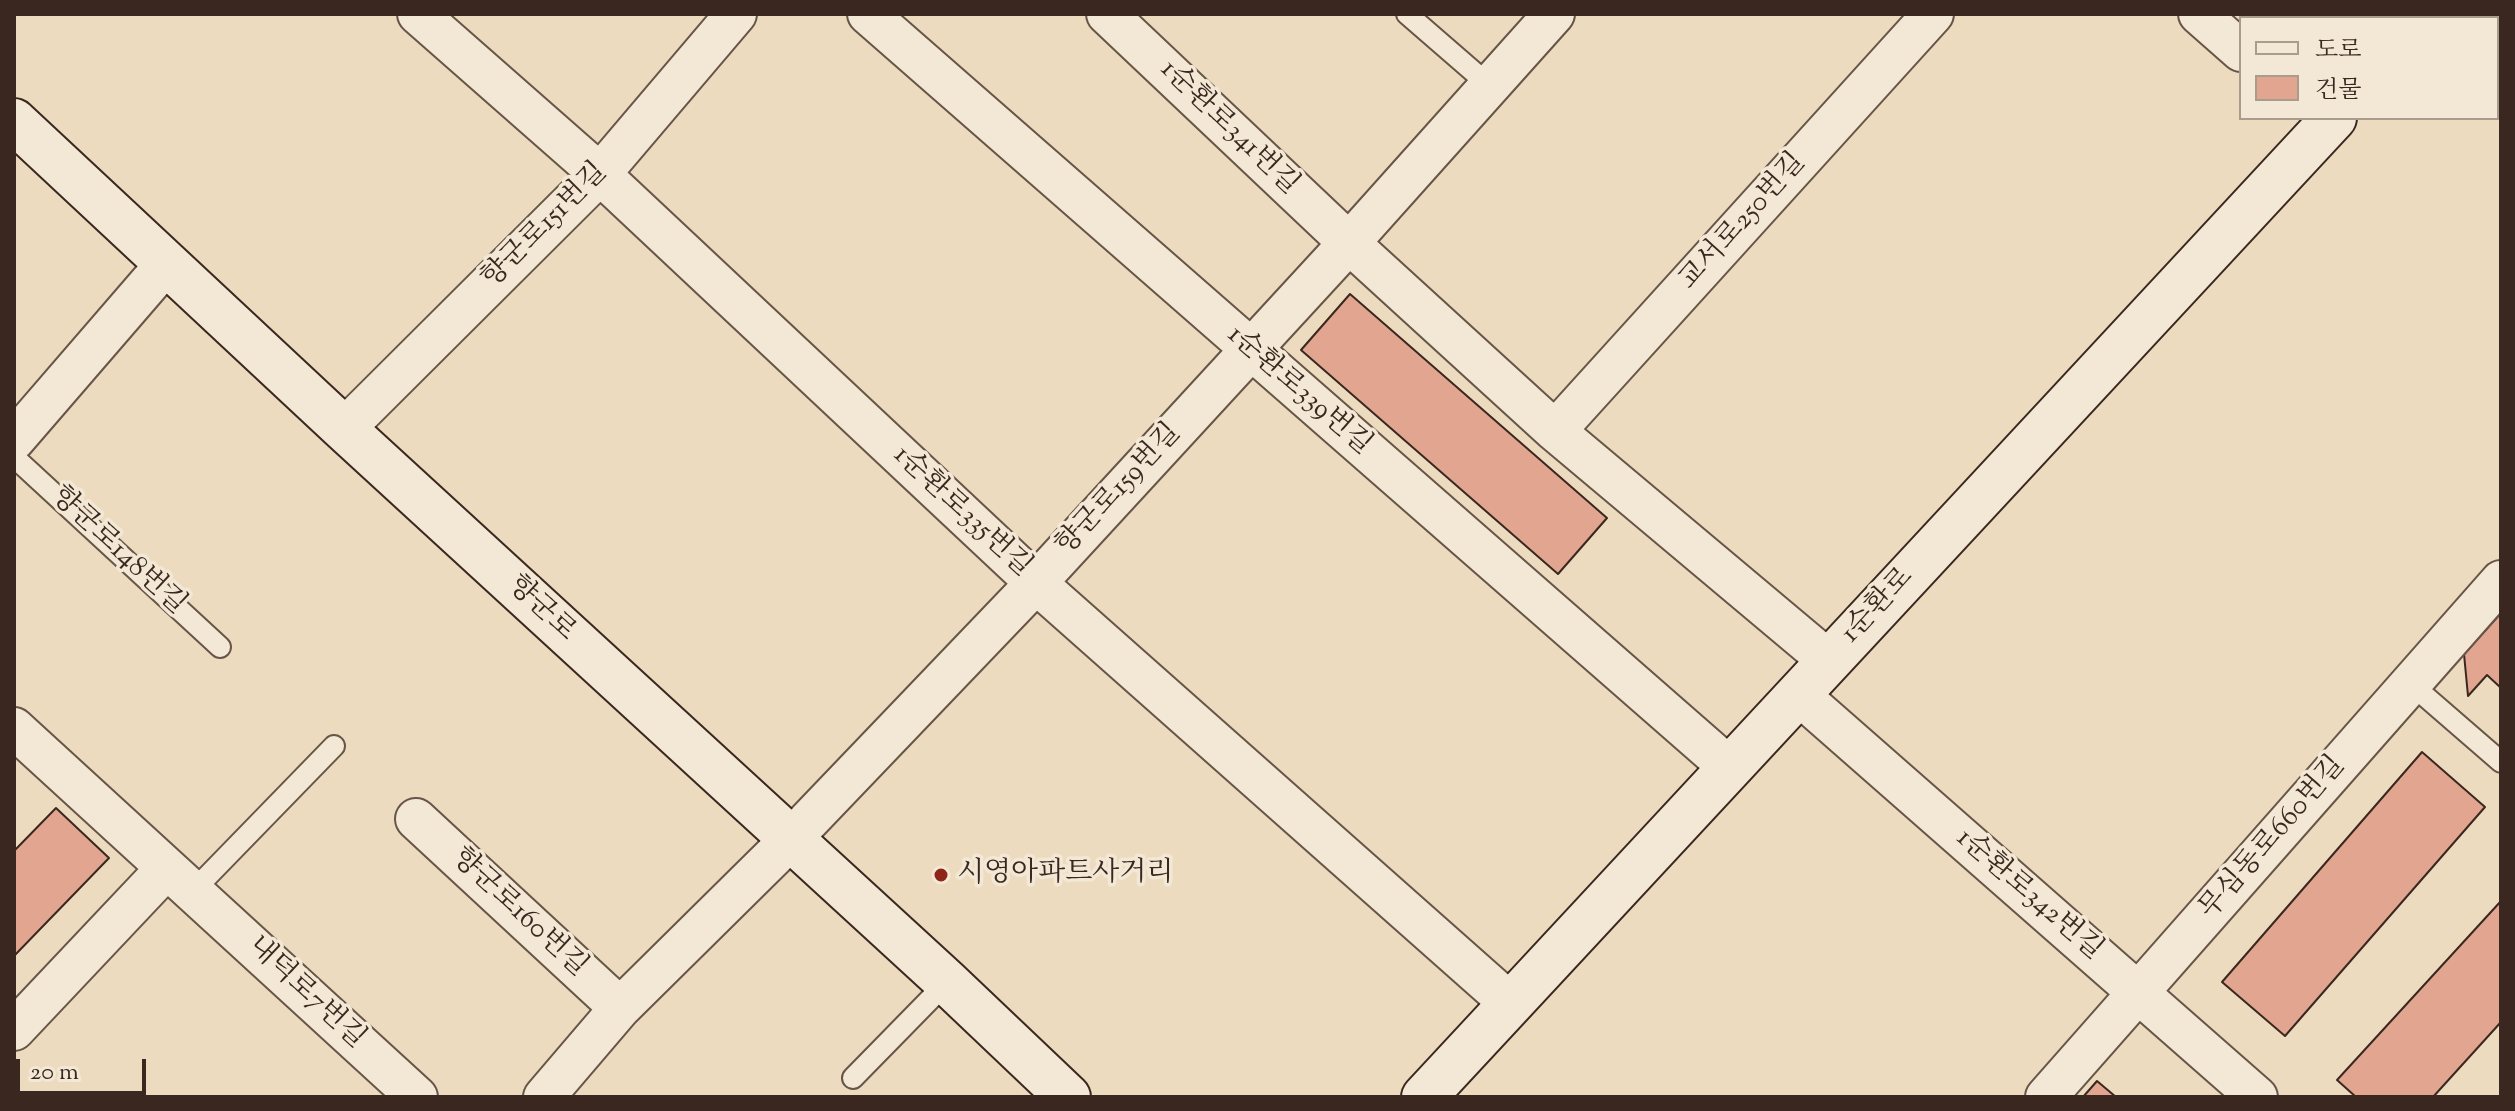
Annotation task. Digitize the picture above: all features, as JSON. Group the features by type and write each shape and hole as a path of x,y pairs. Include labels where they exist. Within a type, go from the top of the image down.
{"street":[{"name":"1순환로335번길","path":"418,14 600,174 1036,583 1511,1004"},
{"name":"향군로151번길","path":"344,429 600,174 736,14"},
{"name":"1순환로339번길","path":"868,14 1730,768"},
{"name":"향군로159번길","path":"790,840 1036,583 1349,243 1554,14"},
{"name":"교서로250번길","path":"1555,431 1933,14"},
{"path":"2199,14 2239,49"},
{"name":"1순환로341번길","path":"1112,16 1349,243 1555,431 1829,661"},
{"name":"향군로","path":"14,121 1068,1097"},
{"name":"1순환로","path":"1424,1097 2325,121"},
{"path":"14,440 166,264"},
{"name":"무심동로660번길","path":"2046,1097 2501,581"},
{"name":"1순환로342번길","path":"1798,694 2257,1097"},
{"name":"내덕로7번길","path":"14,728 417,1097"},
{"name":"향군로160번길","path":"416,819 620,1008"},
{"path":"544,1097 620,1008 790,840"},
{"path":"14,1030 180,880"}],"lane":[{"path":"1407,14 1490,86"},
{"name":"향군로148번길","path":"14,457 220,647"},
{"path":"2411,684 2501,762"},
{"path":"180,880 334,746"},
{"path":"853,1078 947,982"}],"building":[{"path":"1350,294 1607,518 1558,574 1301,350"},
{"path":"2501,613 2501,688 2487,675 2468,696 2464,654"},
{"path":"2422,752 2485,807 2285,1036 2222,982"},
{"path":"56,808 109,858 14,956 14,851"},
{"path":"2501,901 2501,1022 2433,1097 2356,1097 2337,1080"},
{"path":"2097,1081 2116,1097 2083,1097"}],"place":[{"name":"시영아파트사거리","path":"941,875"}]}
